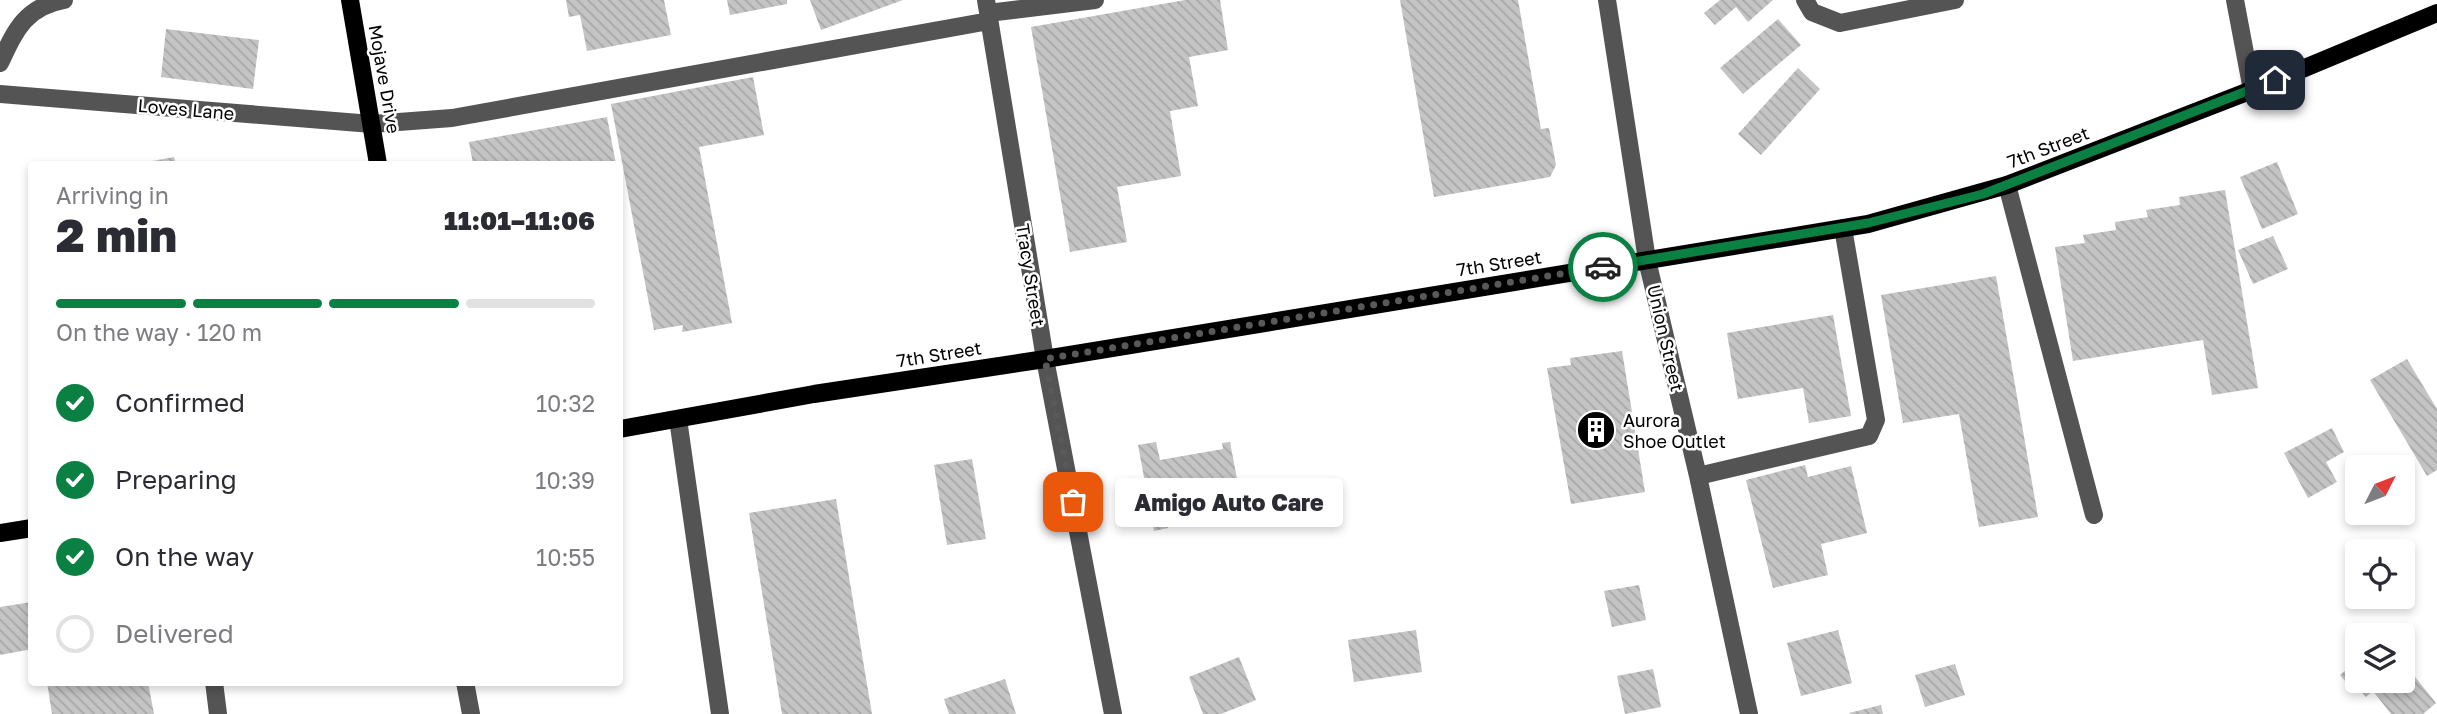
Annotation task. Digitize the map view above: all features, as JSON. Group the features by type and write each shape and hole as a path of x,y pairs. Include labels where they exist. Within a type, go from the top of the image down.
{"main road":[{"name":"Mojave Drive","path":"351,0 378,161"},
{"name":"7th Street","path":"623,428 814,394 1045,359 1843,228 2007,186 2252,90 2437,13"},
{"path":"0,533 28,529"}],"street":[{"path":"0,63 20,22 55,2 64,0"},
{"name":"Loves Lane","path":"0,94 372,124 452,118 988,11 1095,0"},
{"name":"Union Street","path":"1607,0 1647,260 1698,476 1749,714"},
{"path":"1805,0 1812,12 1840,23 1955,0"},
{"path":"2235,0 2252,90"},
{"name":"Tracy Street","path":"988,11 1045,359 1113,714"},
{"path":"2007,186 2094,515"},
{"path":"1698,476 1869,436 1877,420 1843,228"},
{"path":"678,419 720,714"},
{"path":"214,686 218,714"},
{"path":"466,686 471,714"}],"building":[{"path":"566,0 664,0 671,35 587,51 580,15 569,17"},
{"path":"727,0 787,0 787,4 730,15"},
{"path":"810,0 903,0 821,30"},
{"path":"1185,0 1220,0 1228,50 1189,57 1198,106 1170,111 1181,176 1117,187 1127,242 1070,252 1031,27"},
{"path":"1400,0 1518,0 1541,129 1549,128 1556,165 1550,177 1434,197"},
{"path":"1720,0 1773,0 1748,22 1736,7 1715,25 1704,13"},
{"path":"1778,19 1801,45 1743,94 1720,68"},
{"path":"166,29 259,40 253,89 161,77"},
{"path":"1798,68 1820,89 1761,155 1738,134"},
{"path":"753,77 764,135 699,147 732,323 682,332 683,325 654,330 611,104"},
{"path":"607,117 615,161 472,161 469,142"},
{"path":"174,157 175,161 152,161"},
{"path":"2277,162 2298,214 2262,229 2240,177"},
{"path":"2225,190 2258,388 2212,395 2203,340 2073,361 2055,247 2085,243 2083,235 2116,230 2115,222 2148,217 2146,210 2180,205 2179,197"},
{"path":"2273,236 2288,269 2253,284 2238,250"},
{"path":"1996,276 2038,517 1979,527 1959,414 1903,423 1881,295"},
{"path":"1833,315 1851,416 1809,423 1803,388 1738,399 1727,333"},
{"name":"Aurora Shoe Outlet","path":"1622,351 1645,492 1571,504 1547,368 1571,365 1570,358"},
{"path":"2407,359 2437,409 2437,470 2427,476 2370,380"},
{"path":"2332,428 2344,452 2326,462 2337,482 2308,498 2284,453"},
{"path":"1156,442 1160,460 1223,449 1222,443 1230,442 1242,505 1232,507 1231,499 1165,511 1168,528 1154,531 1138,445"},
{"path":"972,459 986,539 947,545 934,465"},
{"path":"1805,465 1808,477 1851,466 1867,533 1821,544 1828,575 1773,588 1746,480"},
{"path":"836,499 872,714 782,714 749,513"},
{"path":"1639,585 1646,620 1612,627 1604,591"},
{"path":"28,603 28,650 0,655 0,607"},
{"path":"1416,630 1422,672 1354,682 1348,640"},
{"path":"1838,630 1852,683 1801,696 1787,643"},
{"path":"1239,657 1256,700 1221,714 1203,714 1189,677"},
{"path":"1955,664 1965,695 1925,707 1915,675"},
{"path":"1653,669 1661,707 1625,714 1617,676"},
{"path":"2415,677 2436,703 2423,714 2391,714 2375,693 2415,693"},
{"path":"1005,679 1016,714 949,714 944,699"},
{"path":"48,686 149,686 154,714 52,714"},
{"path":"1881,705 1883,714 1849,713"}],"way so far":[{"path":"1073,502 1045,359 1603,267"}],"place":[{"name":"Aurora Shoe Outlet","path":"1596,430"},
{"name":"Amigo Auto Care","path":"1073,502"}],"route":[{"path":"1603,267 1868,223 1983,194 2275,80"}]}
